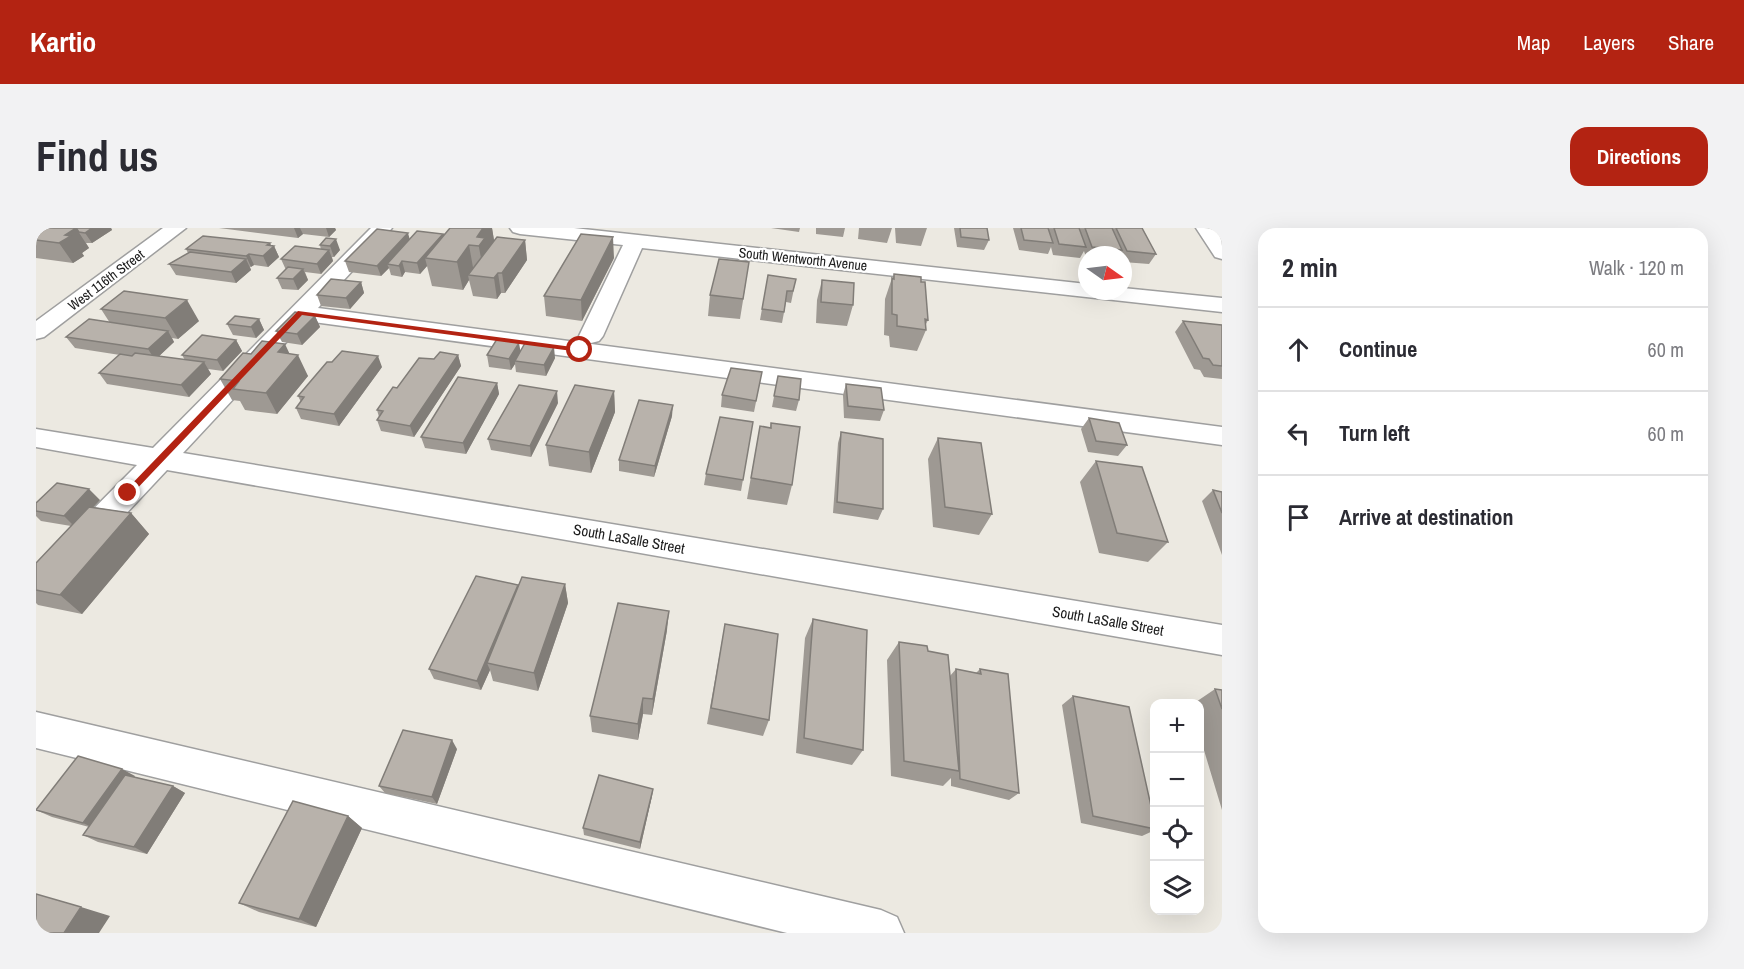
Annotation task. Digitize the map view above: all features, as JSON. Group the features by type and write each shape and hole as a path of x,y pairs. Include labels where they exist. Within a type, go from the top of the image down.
{"street":[{"name":"West 116th Street","path":"36,332 176,228"},
{"path":"36,588 382,228"},
{"name":"South Wentworth Avenue","path":"520,228 602,232 635,241 1078,290"},
{"path":"1206,228 1222,253"},
{"path":"591,336 635,241"},
{"name":"South Wentworth Avenue","path":"1132,296 1222,305"},
{"path":"300,313 1222,436"},
{"name":"South LaSalle Street","path":"36,438 1222,640"},
{"path":"36,730 881,933"}],"building":[{"path":"36,228 76,228 65,235 71,236 59,243 36,240"},
{"path":"76,228 92,228 85,233 79,232"},
{"path":"450,228 483,228 477,237 485,238 479,246 469,245 457,262 425,258"},
{"path":"960,228 987,228 989,240 961,237"},
{"path":"1021,228 1048,228 1053,243 1024,240"},
{"path":"1054,228 1079,228 1086,246 1078,246 1059,244"},
{"path":"1085,228 1112,228 1120,246 1092,246"},
{"path":"1116,228 1142,228 1156,254 1132,252 1132,246 1125,246"},
{"path":"377,229 408,233 377,266 345,261"},
{"path":"417,231 443,234 417,263 402,261 399,266 387,264"},
{"path":"581,234 613,237 581,300 544,296"},
{"path":"203,236 270,243 267,245 274,246 263,256 186,249"},
{"path":"497,237 525,240 502,273 498,273 494,278 468,275"},
{"path":"326,238 336,239 330,246 320,245"},
{"path":"295,246 329,250 317,264 281,259"},
{"path":"190,252 246,259 231,272 169,264"},
{"path":"719,259 749,262 743,299 710,295"},
{"path":"288,267 303,269 293,279 277,278"},
{"path":"894,274 921,277 921,282 925,282 928,320 925,319 926,330 897,326 897,315 892,314"},
{"path":"768,275 796,279 793,291 787,291 784,312 762,309"},
{"path":"331,279 361,282 346,298 317,295"},
{"path":"822,280 854,283 853,305 821,302"},
{"path":"124,291 187,300 165,318 101,309"},
{"path":"295,312 315,316 297,334 276,331"},
{"path":"235,316 259,319 251,327 227,324"},
{"path":"89,319 168,331 148,349 66,337"},
{"path":"1183,321 1222,325 1222,366 1213,365 1209,359 1203,358"},
{"path":"202,335 236,340 217,360 182,355"},
{"path":"497,339 519,343 509,359 487,355"},
{"path":"262,341 285,344 278,352 298,355 266,393 233,389 239,381 220,379 243,353 251,354"},
{"path":"525,343 554,347 544,365 515,361"},
{"path":"342,351 378,356 334,414 296,408 304,397 298,396 327,362 332,362"},
{"path":"440,352 458,355 410,426 377,420 383,411 377,410 393,387 397,388 419,358 434,359"},
{"path":"135,353 204,362 181,385 99,373 120,354 132,356"},
{"path":"731,368 762,372 756,401 722,395"},
{"path":"778,376 801,379 799,400 774,396"},
{"path":"458,377 497,383 463,443 421,437"},
{"path":"846,384 881,388 884,410 848,406"},
{"path":"519,385 557,391 530,446 488,439"},
{"path":"575,385 614,391 589,452 546,445"},
{"path":"639,400 673,405 655,466 619,460"},
{"path":"720,417 753,422 743,480 706,474"},
{"path":"1089,418 1119,423 1127,445 1096,441"},
{"path":"771,423 800,427 792,485 751,478 760,426 771,428"},
{"path":"841,432 883,439 883,509 837,502"},
{"path":"938,438 981,443 992,514 945,507"},
{"path":"1096,461 1142,467 1168,542 1117,533"},
{"path":"57,483 89,489 64,516 36,511 36,503"},
{"path":"1213,490 1222,492 1222,513"},
{"path":"89,507 131,513 60,595 36,590 36,563"},
{"path":"476,576 518,585 477,681 429,669"},
{"path":"522,577 565,584 534,673 487,663"},
{"path":"618,603 669,611 653,699 643,698 638,724 590,716"},
{"path":"813,619 867,630 863,750 804,738"},
{"path":"725,624 778,634 769,720 711,708"},
{"path":"899,642 927,646 928,651 948,655 959,771 904,761"},
{"path":"956,669 981,674 980,669 1008,674 1019,793 960,779"},
{"path":"1215,689 1222,690 1222,709"},
{"path":"1073,696 1129,707 1150,802 1150,828 1093,816"},
{"path":"403,730 452,740 432,797 379,786"},
{"path":"78,756 122,769 83,823 36,810"},
{"path":"125,775 173,786 134,847 83,835"},
{"path":"599,775 653,789 640,842 583,828"},
{"path":"293,801 348,816 299,919 239,903"},
{"path":"36,894 81,907 64,933 36,933"}],"route":[{"path":"128,493 300,313 580,350"}]}
